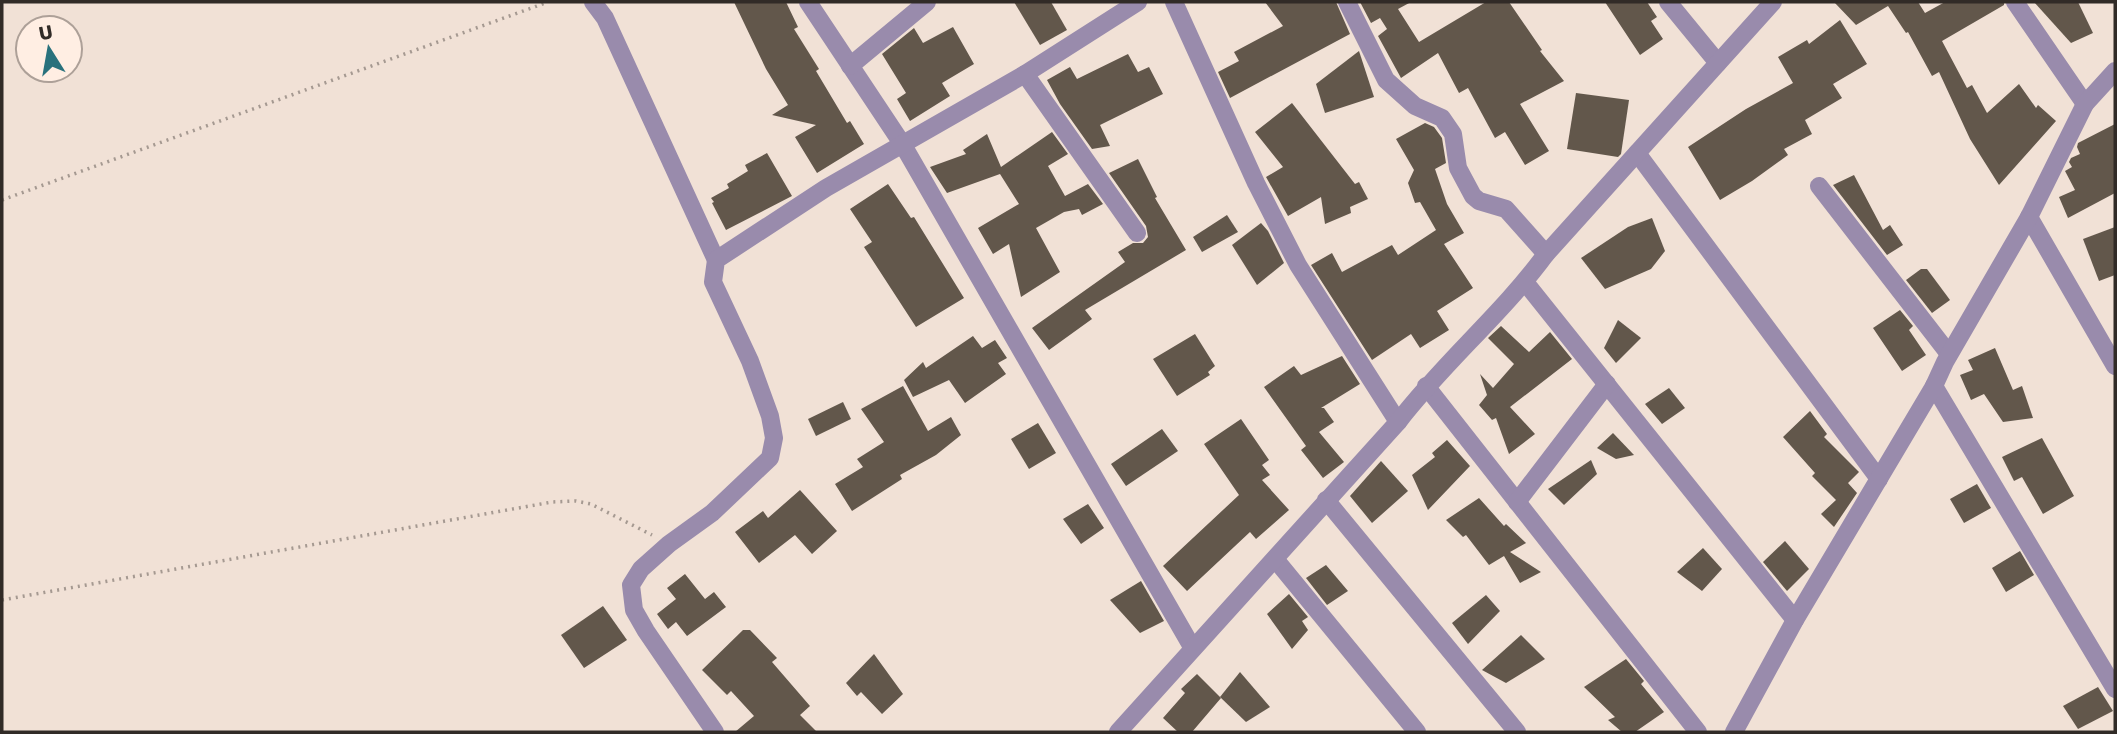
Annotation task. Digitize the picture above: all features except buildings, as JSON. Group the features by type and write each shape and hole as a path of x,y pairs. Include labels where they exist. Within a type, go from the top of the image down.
{"street":[{"path":"593,2 605,18 716,260 713,282 750,361 770,416 774,438 770,457 712,513 669,544 641,569 631,584 634,610 715,732"},
{"path":"808,2 903,145 1192,647"},
{"path":"850,66 927,2"},
{"path":"716,260 826,188 1025,74 1138,2"},
{"path":"1174,2 1256,183 1298,265 1398,422"},
{"path":"1347,2 1386,80 1415,106 1437,114 1448,126 1453,134 1458,168 1473,196 1479,201 1506,209 1546,254"},
{"path":"1668,2 1718,64"},
{"path":"1118,732 1398,422 1426,386 1525,282 1546,254 1773,2"},
{"path":"2015,2 2085,104"},
{"path":"1734,732 2029,217 2085,104 2115,71"},
{"path":"1025,74 1137,233"},
{"path":"1637,153 1879,479"},
{"path":"1819,186 1950,354"},
{"path":"2029,217 2115,366"},
{"path":"1525,282 1796,620"},
{"path":"1517,502 1607,384"},
{"path":"1426,386 1698,732"},
{"path":"1934,386 2115,688"},
{"path":"1326,500 1517,732"},
{"path":"1275,559 1417,732"}],"path":[{"path":"2,200 548,2"},
{"path":"2,600 552,502 576,501 591,504 669,544"}]}
